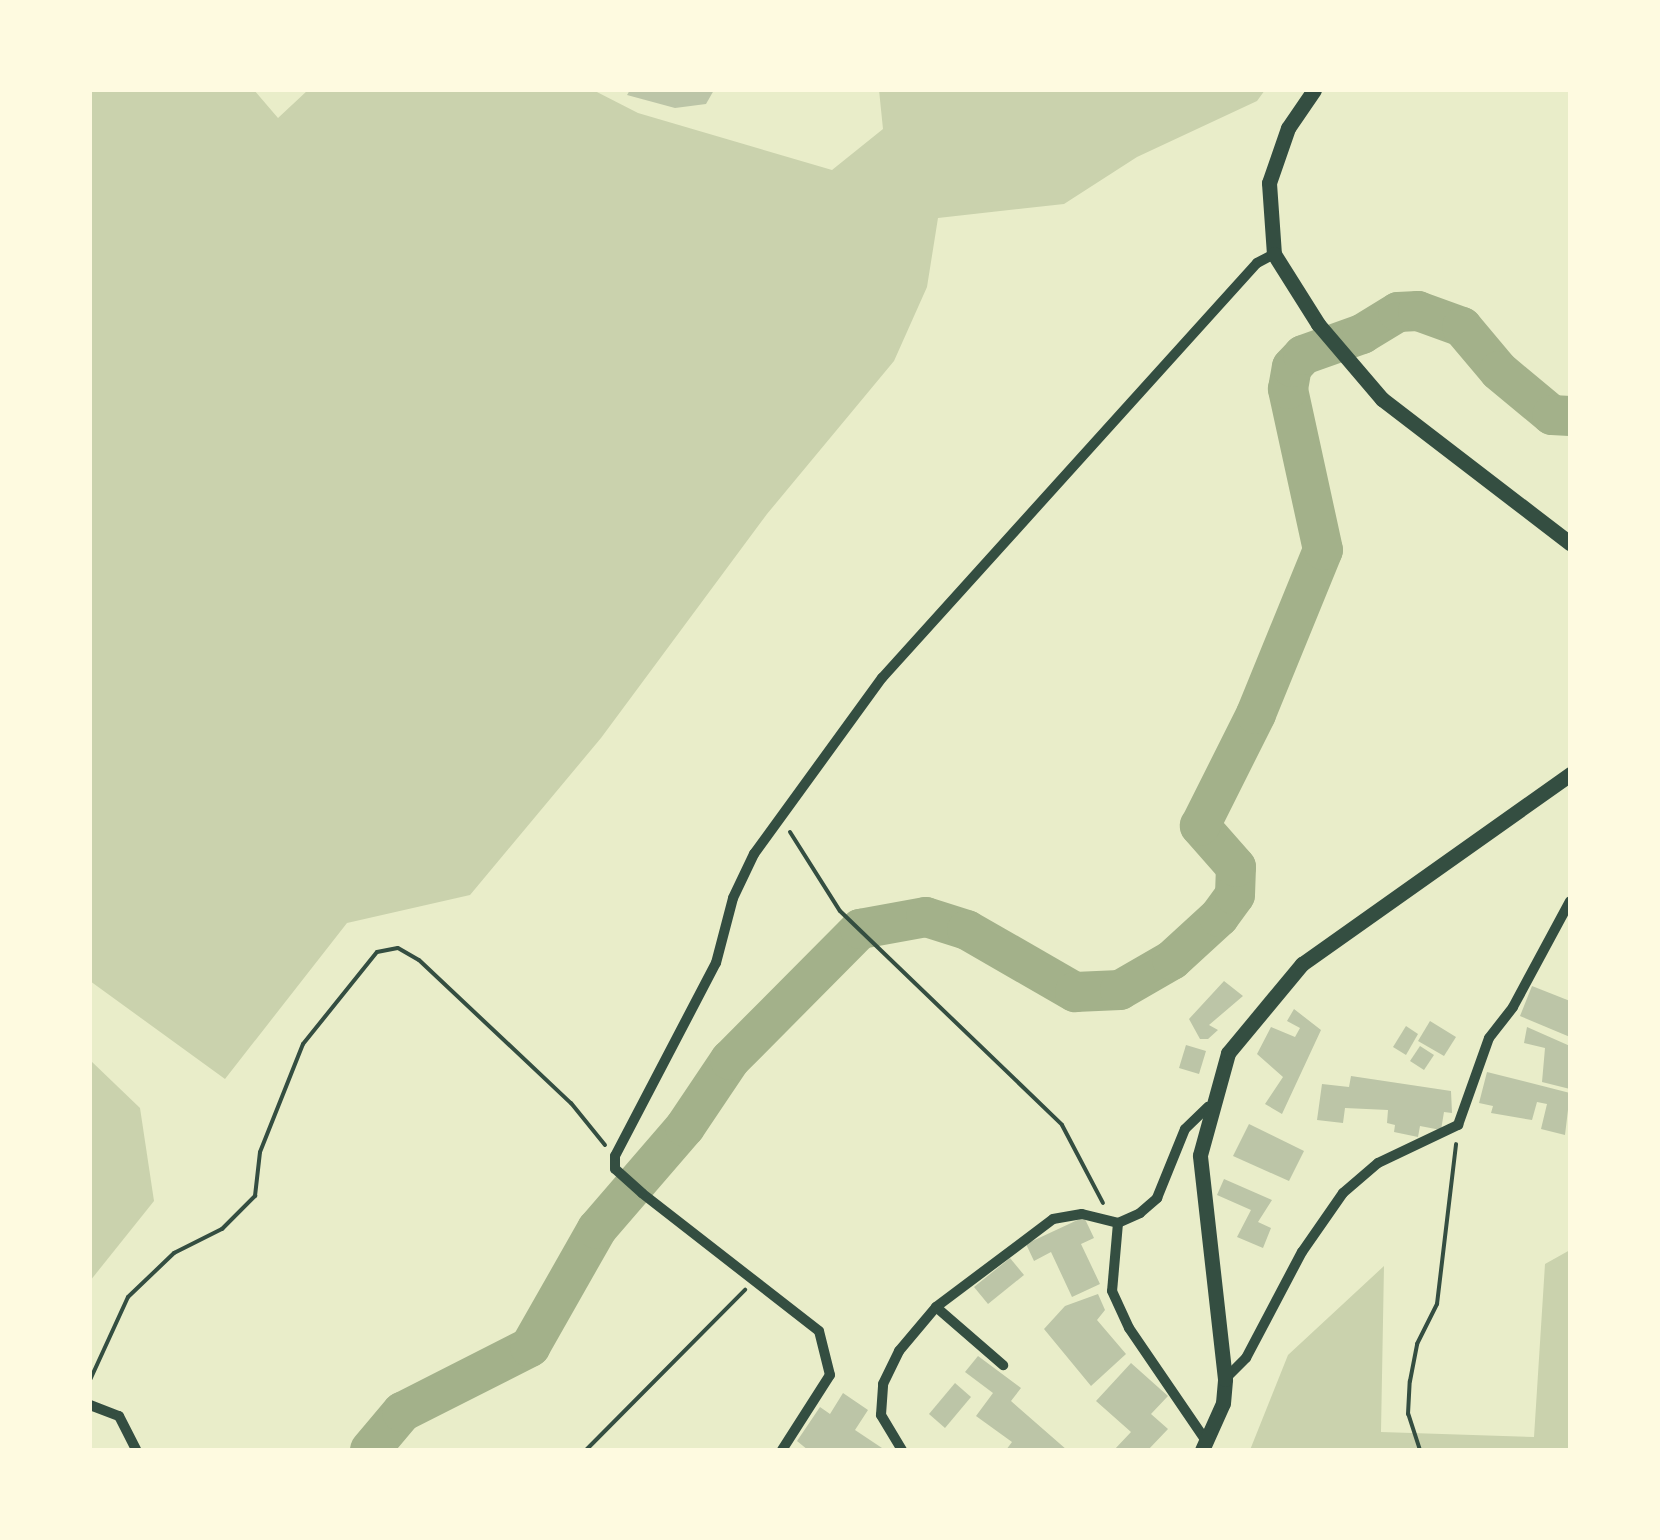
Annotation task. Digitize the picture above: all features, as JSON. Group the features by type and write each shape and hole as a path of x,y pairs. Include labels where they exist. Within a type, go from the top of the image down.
{"main road":[{"path":"1314,90 1288,128 1269,184 1274,254 1318,324 1347,360 1420,432 1570,543"},
{"path":"1204,1446 1223,1403 1225,1380 1201,1196 1208,1107 1228,1053 1250,1018 1302,964 1570,774"}],"street":[{"path":"782,1450 830,1376 828,1350 818,1332 642,1194 615,1169 615,1156 716,963 733,898 754,854 784,820 882,678 1257,263 1274,254"},
{"path":"1225,1380 1246,1358 1302,1252 1343,1193 1378,1163 1458,1125 1489,1038 1513,1008 1570,901"},
{"path":"902,1450 881,1414 883,1384 898,1351 936,1308 1023,1236 1053,1219 1082,1214 1118,1223 1157,1198 1185,1129 1208,1107"},
{"path":"1118,1223 1112,1291 1129,1328 1204,1446"},
{"path":"936,1308 1003,1366"},
{"path":"90,1405 119,1416 136,1450"}],"path":[{"path":"784,820 840,912 877,942 1062,1125 1118,1223"},
{"path":"90,1380 128,1296 174,1252 222,1229 255,1196 260,1152 303,1044 377,952 398,948 420,960 571,1103 615,1156"},
{"path":"1420,1450 1408,1414 1410,1381 1416,1344 1437,1304 1458,1125"},
{"path":"586,1450 754,1281"}],"green space":[{"path":"90,90 254,90 278,118 308,90 593,90 638,113 832,170 883,129 879,90 1265,90 1257,101 1137,157 1064,204 938,218 927,287 894,361 767,514 601,738 470,895 347,923 225,1079 90,981"},
{"path":"90,1060 140,1108 154,1201 90,1281"},
{"path":"1570,1250 1570,1450 1250,1450 1288,1355 1384,1266 1381,1432 1534,1437 1545,1264"}],"building":[{"path":"630,90 714,90 706,104 675,108 627,95"},
{"path":"1224,981 1243,996 1209,1025 1218,1030 1208,1039 1200,1039 1189,1019"},
{"path":"1532,986 1570,1001 1570,1037 1520,1016"},
{"path":"1294,1009 1321,1030 1282,1114 1265,1104 1283,1077 1257,1054 1271,1027 1295,1037 1300,1028 1287,1021"},
{"path":"1430,1021 1456,1037 1444,1056 1418,1041"},
{"path":"1406,1026 1418,1034 1406,1055 1393,1047"},
{"path":"1527,1027 1570,1046 1570,1089 1542,1082 1545,1048 1524,1043"},
{"path":"1186,1045 1206,1051 1199,1074 1179,1068"},
{"path":"1420,1046 1434,1055 1424,1070 1410,1061"},
{"path":"1487,1072 1570,1093 1565,1135 1541,1129 1547,1104 1537,1102 1532,1120 1491,1113 1493,1106 1479,1103"},
{"path":"1351,1076 1451,1091 1452,1113 1444,1112 1441,1130 1420,1126 1418,1137 1394,1132 1395,1125 1387,1123 1388,1110 1345,1108 1343,1123 1317,1120 1322,1084 1349,1087"},
{"path":"1249,1124 1304,1151 1289,1181 1233,1156"},
{"path":"1224,1179 1272,1200 1258,1222 1271,1228 1263,1248 1237,1237 1251,1210 1217,1195"},
{"path":"1084,1217 1094,1238 1081,1244 1100,1284 1072,1297 1051,1252 1034,1261 1026,1244"},
{"path":"1010,1258 1024,1275 988,1304 974,1287"},
{"path":"1098,1294 1105,1310 1097,1320 1126,1354 1091,1386 1044,1329 1065,1306"},
{"path":"978,1356 1021,1388 1011,1401 1067,1450 1006,1450 1012,1442 976,1416 993,1393 965,1372"},
{"path":"1131,1363 1168,1396 1151,1414 1168,1429 1148,1450 1114,1450 1131,1432 1096,1401"},
{"path":"955,1383 971,1397 945,1428 929,1414"},
{"path":"843,1393 868,1410 855,1430 885,1450 808,1450 797,1441 820,1407 830,1414"}],"waterway":[{"path":"370,1450 402,1412 530,1347 597,1229 685,1127 730,1060 860,929 926,917 967,930 1075,992 1120,990 1172,960 1219,917 1235,895 1236,867 1200,826 1256,714 1323,550 1288,389 1292,367 1303,355 1362,334 1398,312 1418,311 1462,327 1499,371 1552,415 1570,416"}]}
